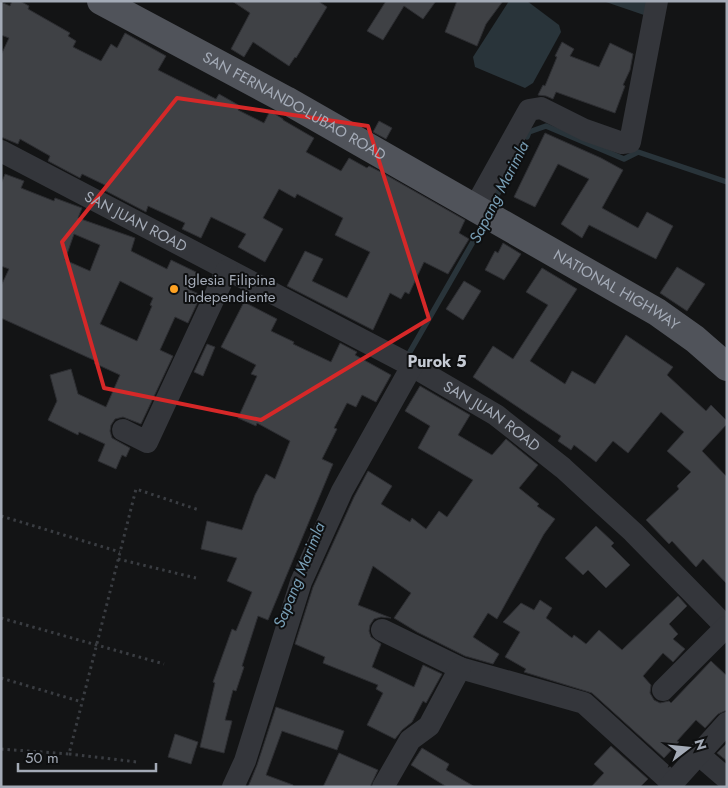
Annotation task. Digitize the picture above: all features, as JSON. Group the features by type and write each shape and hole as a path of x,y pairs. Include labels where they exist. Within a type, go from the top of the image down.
{"main road":[{"name":"SAN FERNANDO-LUBAO ROAD","path":"101,1 286,100 487,214"},
{"name":"NATIONAL HIGHWAY","path":"487,214 657,312 727,367"}],"street":[{"path":"487,214 529,110 541,108 570,115 622,143 630,142 657,1"},
{"name":"SAN JUAN ROAD","path":"1,151 412,366 496,415 563,468 633,532 726,628"},
{"path":"123,430 147,442 226,270"},
{"path":"233,787 245,761 301,582 342,490 412,366"},
{"path":"663,690 726,628"},
{"path":"382,630 460,668 584,703 670,785 727,723"},
{"path":"383,787 410,740 429,726 460,668"},
{"path":"698,754 727,778"}],"path":[{"path":"69,754 136,489 200,510"},
{"path":"1,516 120,552"},
{"path":"118,559 196,578"},
{"path":"1,618 164,664"},
{"path":"1,678 82,702"},
{"path":"1,749 137,762"}],"highlighted area":[{"path":"177,98 368,126 429,319 261,420 104,388 62,242"}],"shaded area":[{"path":"509,1 527,1 559,25 561,32 533,83 525,88 475,67 473,57"},
{"path":"603,1 647,1 644,15"}],"building":[{"path":"12,1 20,1 29,6 28,9 70,33 68,36 76,41 73,47 101,61 111,44 117,48 125,33 166,56 158,70 216,99 219,94 240,106 238,110 264,123 270,111 314,138 306,152 341,171 349,158 367,168 369,166 381,172 465,220 459,233 469,239 448,274 424,262 409,294 405,292 401,299 390,293 373,330 287,286 305,251 323,259 312,281 347,298 370,252 335,235 343,218 297,194 295,198 279,189 263,218 283,229 265,262 238,247 246,234 211,217 201,238 182,229 185,223 148,206 146,212 104,190 107,186 82,174 80,178 48,161 50,156 20,139 18,144 1,137 1,55 9,38 1,35 1,2 10,6"},
{"path":"232,1 318,1 327,7 296,58 289,66 253,42 244,57 231,49 250,13"},
{"path":"386,1 436,1 423,19 404,6 383,40 367,31"},
{"path":"457,1 503,1 486,24 477,46 445,32"},
{"path":"562,42 574,49 570,56 599,67 610,43 633,54 630,70 623,85 625,86 615,113 556,92 553,99 538,95 543,85 545,86"},
{"path":"379,121 392,128 386,139 373,132"},
{"path":"545,133 623,170 602,208 638,228 647,212 673,226 656,259 589,225 582,238 561,224 589,179 558,164 535,207 514,197"},
{"path":"5,174 24,181 21,188 54,201 55,198 82,208 78,218 135,238 131,251 167,269 171,260 198,273 190,290 201,295 188,323 175,317 160,350 173,356 141,424 123,417 115,419 111,425 112,438 130,448 126,457 122,455 116,469 98,461 105,444 79,432 78,435 48,420 57,401 50,375 71,369 78,394 106,407 120,375 94,363 98,362 1,318 1,286 9,269 1,266 1,184","holes":["74,234 100,245 90,271 65,260","120,281 153,298 150,305 152,306 137,341 100,324"]},
{"path":"503,243 521,254 504,280 485,270 495,251 498,253"},
{"path":"677,267 705,284 687,311 660,293"},
{"path":"542,268 577,289 530,361 565,384 572,371 595,384 626,335 673,367 667,375 706,411 711,405 727,421 727,424 702,451 727,477 727,584 703,559 696,567 672,541 669,544 646,520 679,489 677,486 691,472 667,451 684,432 661,412 628,453 613,441 596,462 574,445 571,450 558,441 561,436 473,377 493,346 513,359 548,305 526,292"},
{"path":"464,281 481,291 463,320 446,309"},
{"path":"244,302 277,319 271,331 294,342 293,344 331,362 340,343 357,352 355,355 391,375 376,402 362,395 356,407 347,403 334,428 337,429 322,459 333,464 268,620 258,616 242,666 244,667 236,691 233,690 225,720 232,721 224,753 200,747 215,683 213,682 232,629 236,631 252,592 227,581 237,558 201,549 207,521 242,530 255,495 266,474 275,479 290,441 257,423 256,426 238,418 257,376 251,374 256,365 221,347"},
{"path":"207,344 215,347 203,376 194,372"},
{"path":"420,386 470,415 458,435 492,455 506,439 538,465 519,488 539,504 537,506 555,519 544,534 497,619 488,613 473,637 499,654 493,664 465,656 394,618 411,593 373,566 358,605 391,618 381,617 374,619 370,625 371,637 381,644 372,667 414,687 423,665 442,674 426,703 423,701 412,722 395,739 367,725 383,693 376,689 378,685 323,663 325,657 295,644 313,587 354,497 368,471 392,486 381,504 410,522 412,518 426,529 439,511 447,517 473,480 418,448 430,426 405,411"},
{"path":"596,526 614,543 611,546 630,565 606,588 588,570 583,575 565,558"},
{"path":"678,596 687,606 669,624 678,634 673,639 685,649 673,662 663,653 643,676 651,685 650,693 654,700 660,703 669,701 671,703 711,661 727,676 727,710 718,714 705,728 696,720 664,758 592,693 524,672 526,669 505,657 520,632 503,622 521,603 534,610 540,600 552,608 546,618 572,638 574,635 586,644 599,630 622,650"},
{"path":"276,707 344,731 337,750 282,731 266,775 293,785 293,787 248,787 257,765"},
{"path":"175,734 198,742 191,764 168,757"},
{"path":"727,743 727,761 717,753"},
{"path":"611,746 648,779 640,787 591,787 604,773 594,764"},
{"path":"422,748 449,764 446,770 475,787 447,787 411,765"},
{"path":"339,753 378,770 370,787 323,787"}],"waterway":[{"name":"Sapang Marimla","path":"527,137 529,132 546,126 624,159 638,152 727,182"},
{"name":"Sapang Marimla","path":"491,208 516,156"},
{"name":"Sapang Marimla","path":"407,357 485,221"}],"place":[{"name":"Iglesia Filipina Independiente","path":"174,289"}],"district":[{"name":"Purok 5","path":"437,361"}]}
